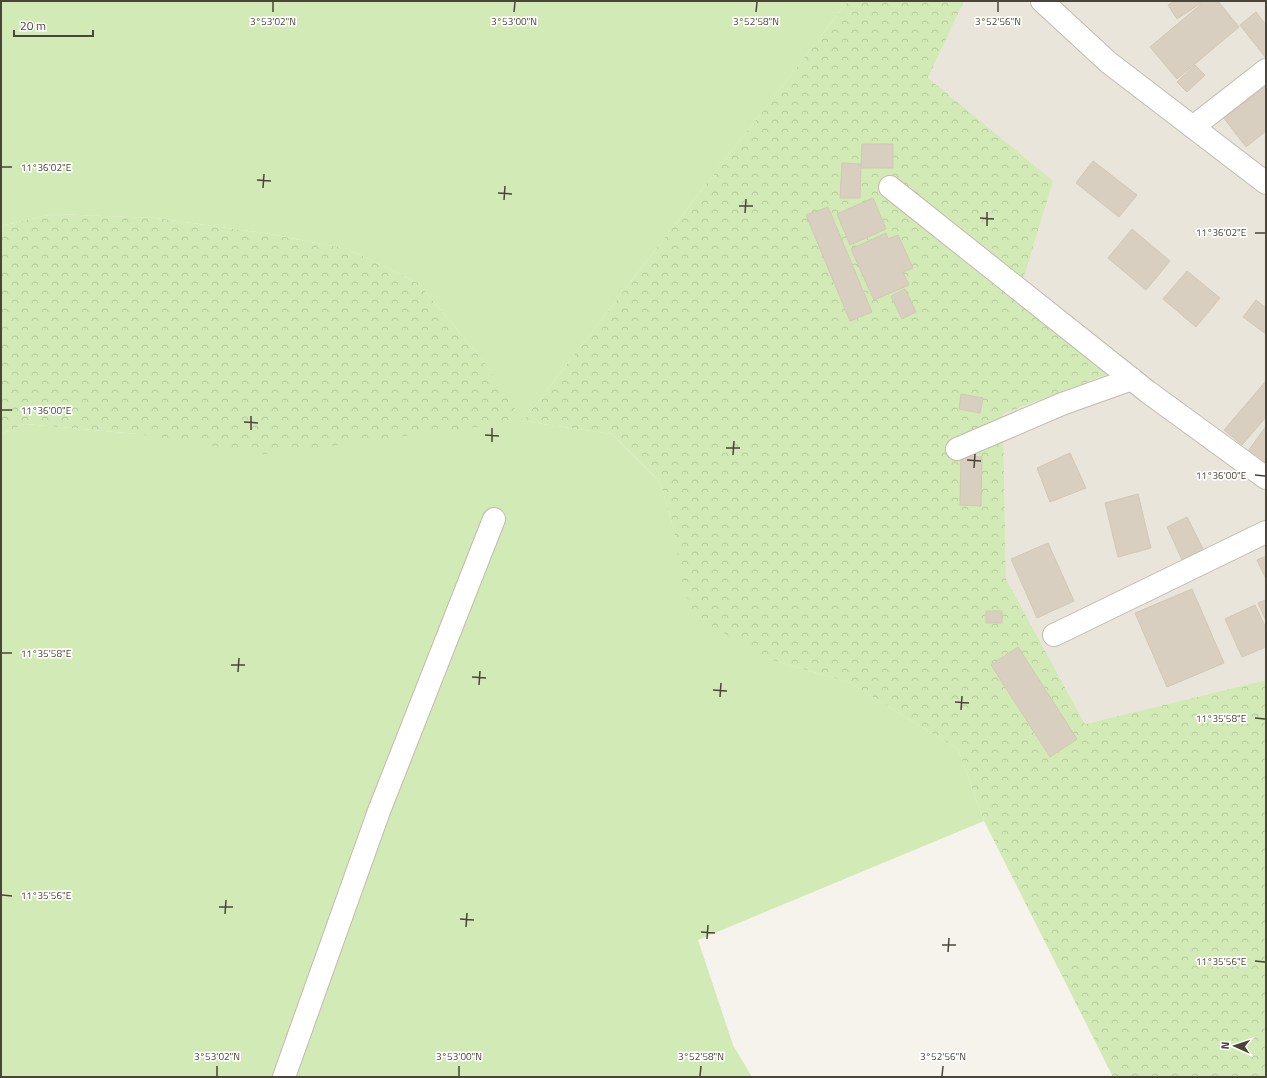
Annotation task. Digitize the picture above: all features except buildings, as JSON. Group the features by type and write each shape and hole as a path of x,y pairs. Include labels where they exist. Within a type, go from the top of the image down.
{"street":[{"path":"1042,1 1108,62 1266,183"},
{"path":"1193,127 1266,70"},
{"path":"890,187 1132,379 1266,478"},
{"path":"957,449 1062,404 1132,379"},
{"path":"284,1077 379,811 494,519"},
{"path":"1054,635 1266,532"}],"shaded area":[{"path":"964,1 1266,1 1266,680 1085,724 1006,579 1003,414 1121,369 1018,296 928,78"}],"green space":[{"path":"1,1 848,1 523,421 612,434 660,482 674,530 768,659 848,682 958,749 984,821 698,940 733,1045 752,1077 1,1077 1,434 25,424 138,434 522,421 482,359 418,283 348,249 264,233 156,218 53,214 1,226"},
{"path":"848,1 964,1 928,78 1053,181 1018,296 1121,369 1003,414 1006,579 1085,724 1266,680 1266,1077 1113,1077 984,821 958,749 848,682 768,659 696,617 683,588 674,530 660,482 612,434 523,421"},
{"path":"53,214 156,218 264,233 348,249 418,283 482,359 523,421 265,454 138,434 25,424 1,434 1,226"}]}
